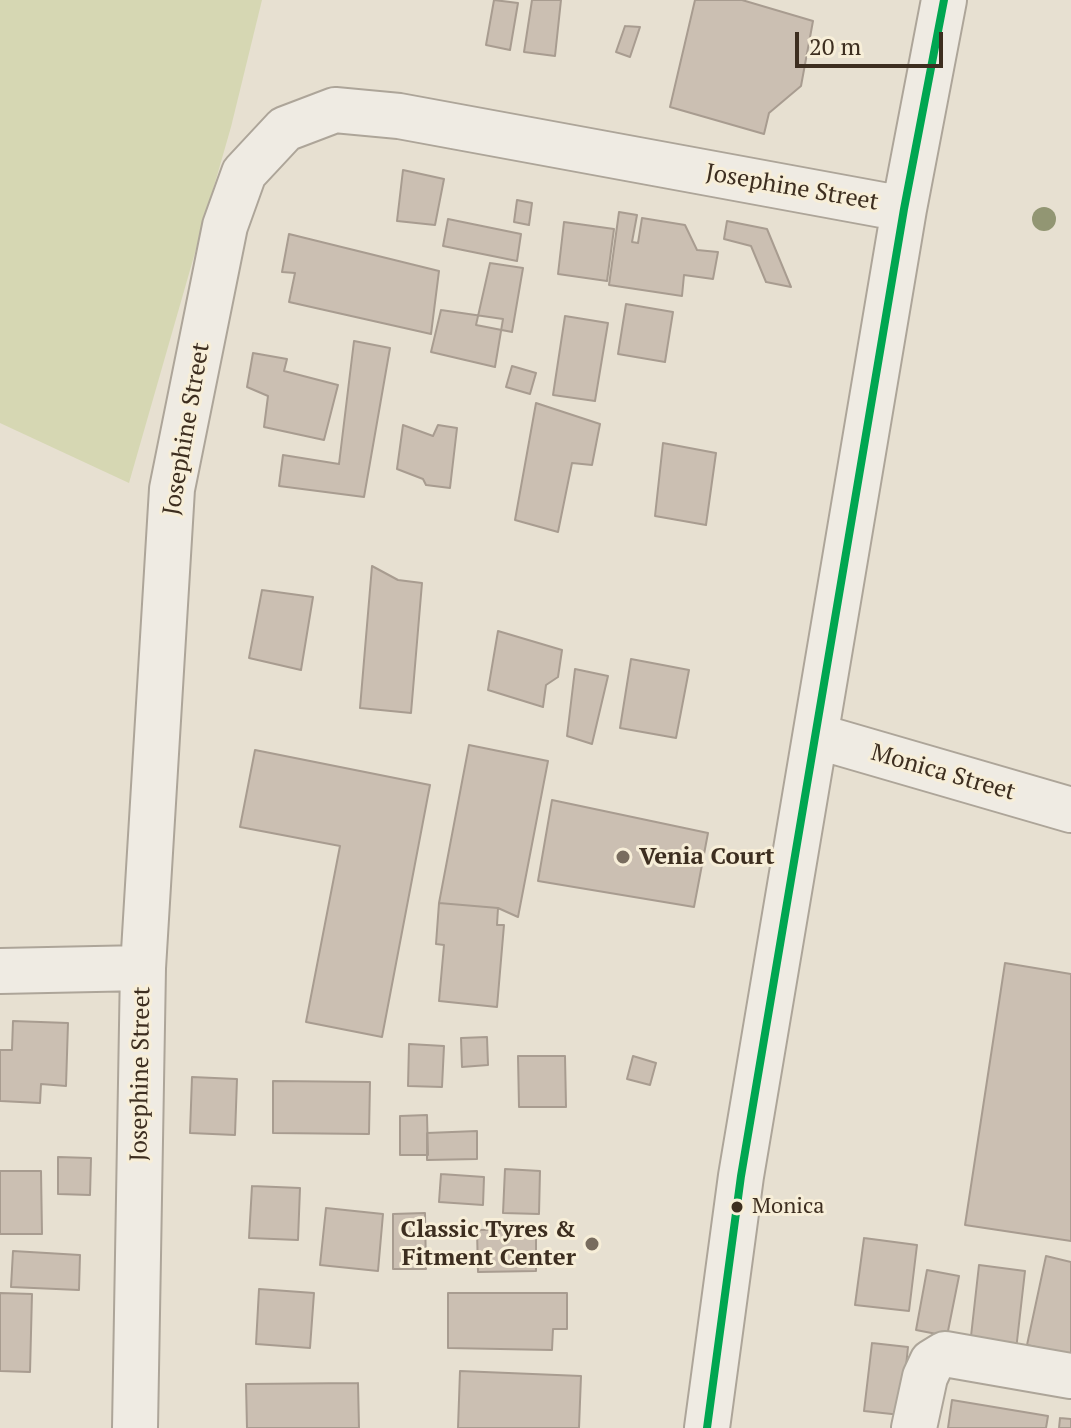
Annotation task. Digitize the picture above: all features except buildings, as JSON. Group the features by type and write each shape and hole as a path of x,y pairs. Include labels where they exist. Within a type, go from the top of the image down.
{"street":[{"path":"707,1428 741,1176 904,209 944,0"},
{"name":"Josephine Street","path":"135,1428 143,968 172,489 225,226 244,173 285,129 335,110 399,116 904,209"},
{"name":"Monica Street","path":"816,736 1071,810"},
{"path":"0,971 143,968"},
{"path":"914,1428 925,1377 932,1362 945,1354 1071,1376"}],"green space":[{"path":"0,0 262,0 231,127 129,483 0,423"}],"transit line":[{"path":"707,1428 741,1176 904,209 944,0"}],"place":[{"name":"Venia Court","path":"623,857"},
{"name":"Monica","path":"737,1207"},
{"name":"Classic Tyres & Fitment Center","path":"592,1244"}]}
